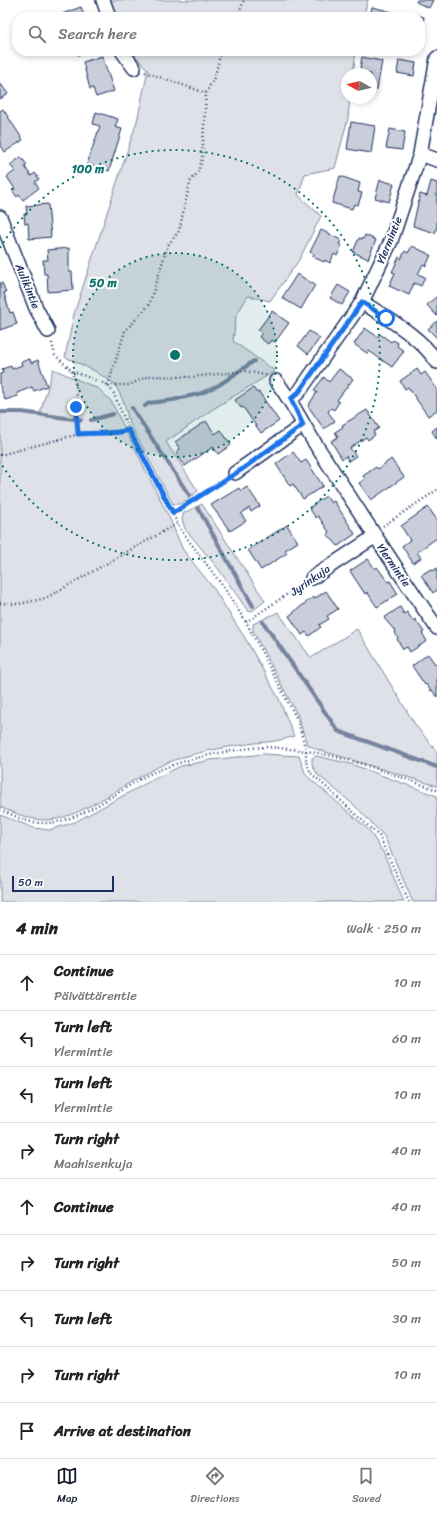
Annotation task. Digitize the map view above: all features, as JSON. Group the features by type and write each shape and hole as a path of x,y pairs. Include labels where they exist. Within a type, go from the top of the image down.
{"street":[{"path":"103,0 107,12"},
{"path":"126,56 134,68"},
{"name":"Ylermintie","path":"291,399 299,392 362,302 391,241 420,154 437,58"},
{"path":"420,154 437,160"},
{"name":"Aulikintie","path":"0,217 36,308 48,331"},
{"path":"362,302 409,334 430,352 437,362"},
{"name":"Ylermintie","path":"276,381 291,399 303,425 374,537 437,628"},
{"path":"235,474 303,425"},
{"name":"Jyrinkuja","path":"312,578 374,537"}],"path":[{"path":"240,12 244,0"},
{"path":"108,385 126,331 149,305 168,246 179,231 190,182 198,172 202,159 206,92 215,76 220,56"},
{"path":"134,68 206,92"},
{"path":"48,331 55,355 72,371 108,385 128,385 149,376 192,376 245,370 263,373 276,381"},
{"path":"72,371 78,391 76,414 78,434"},
{"path":"108,385 114,394 129,430 181,530 222,585 246,622 297,719 306,750 306,762 311,773 379,836 409,902"},
{"path":"0,454 78,434 109,434 129,430"},
{"path":"173,513 235,474"},
{"path":"374,537 380,528 437,490"},
{"path":"0,602 19,604 46,598 178,523"},
{"name":"Jyrinkuja","path":"246,622 312,578"},
{"path":"0,810 28,821 48,823 59,822 96,806 151,774 186,760 266,747 306,750 348,759 437,790"}],"shaded area":[{"path":"107,0 368,0 364,12 111,12"},
{"path":"135,56 355,56 354,68 341,68 341,104 349,104 348,118 335,168 305,174 298,195 321,216 299,260 270,301 248,296 236,316 233,341 275,371 213,409 166,442 198,491 181,504 173,504 129,422 124,403 115,384 93,370 65,357 74,314 137,121 148,70"},
{"path":"53,369 99,389 111,401 168,515 183,550 214,589 248,643 279,699 294,736 275,741 213,750 172,761 143,775 85,809 56,819 41,820 27,817 0,807 0,412 40,414"},
{"path":"202,504 265,601 251,612 248,611 217,567 185,529 182,519 184,513"},
{"path":"278,612 311,658 357,629 416,726 437,752 437,786 316,749 307,744 297,714 253,631 253,624"},
{"path":"263,754 299,756 306,775 369,830 384,854 404,902 0,902 0,815 34,828 49,830 75,822 181,766 211,760"},
{"path":"316,756 351,764 437,796 437,902 413,902 384,836 355,806 318,775 312,765 312,758"}],"building":[{"path":"417,0 433,0 429,8 416,2"},
{"path":"81,7 83,12 67,12"},
{"path":"372,7 392,12 371,12"},
{"path":"102,56 114,91 96,97 93,88 90,89 83,62"},
{"path":"362,57 382,61 377,90 377,68 360,68"},
{"path":"399,60 416,63 414,76 397,73"},
{"path":"0,83 8,94 0,99"},
{"path":"3,109 23,140 5,152 0,144 0,111"},
{"path":"96,112 118,119 115,127 122,129 109,171 87,164 100,126 93,124"},
{"path":"351,122 375,126 371,153 347,149"},
{"path":"390,129 405,132 402,150 386,148"},
{"path":"21,157 27,165 25,167 31,176 35,173 39,179 35,182 39,188 23,200 19,195 17,197 12,190 15,189 7,177 15,171 10,165"},
{"path":"340,176 360,183 358,192 362,193 358,205 354,204 352,209 332,203"},
{"path":"380,180 394,184 389,202 375,198"},
{"path":"431,181 437,183 437,227 435,233 413,226 420,194 427,196"},
{"path":"48,204 51,237 29,239 28,223 25,224 24,214 27,214 26,206"},
{"path":"321,230 341,240 339,244 342,245 337,256 334,254 330,263 313,257 314,254 310,252"},
{"path":"365,235 376,240 368,259 353,252 359,238 363,239"},
{"path":"412,246 431,255 426,266 423,264 418,274 425,277 421,286 414,283 409,295 389,286 395,273 392,272 399,257 401,259 405,251 408,253"},
{"path":"69,248 69,272 72,272 73,290 48,292 47,274 44,274 43,260 48,260 47,250"},
{"path":"297,274 315,285 301,309 282,298"},
{"path":"0,283 2,283 6,292 4,293 10,313 13,312 17,324 0,330"},
{"path":"338,285 350,292 342,305 330,298"},
{"path":"437,296 437,316 427,305"},
{"path":"272,311 289,323 275,342 271,340 268,344 259,337 262,333 258,330"},
{"path":"437,321 437,338 428,329"},
{"path":"365,328 378,337 380,334 391,342 393,340 398,343 397,346 404,351 392,367 369,351 368,354 354,344"},
{"path":"309,331 320,338 308,354 298,346"},
{"path":"30,359 31,363 38,360 47,386 34,391 32,387 17,393 18,396 5,400 0,386 0,374 3,373 2,369 11,366 12,369 22,365 21,362"},
{"path":"339,369 353,379 337,400 339,402 334,410 331,408 328,412 335,421 324,429 308,406 317,392 314,390 324,377 329,382"},
{"path":"417,369 421,375 425,372 437,389 437,410 428,416 408,387 405,389 400,381"},
{"path":"253,388 257,393 259,392 279,421 261,433 243,407 241,408 235,400"},
{"path":"367,410 379,428 373,432 375,435 368,440 366,437 350,448 356,456 348,461 346,456 342,459 331,441 338,437 335,432 343,427 342,425"},
{"path":"206,421 215,434 221,430 231,445 218,454 213,447 185,466 176,452 180,449 175,442"},
{"path":"437,427 437,439 432,431"},
{"path":"293,452 301,463 306,460 323,486 303,499 293,484 290,486 276,464"},
{"path":"391,459 404,477 371,500 359,483 365,479 363,476 376,467 378,469"},
{"path":"247,487 260,506 251,512 249,508 241,514 246,521 230,531 211,505 239,488 241,491"},
{"path":"326,496 331,503 334,501 355,534 338,546 327,534 329,532 318,516 316,518 309,508"},
{"path":"428,507 437,520 437,538 417,552 421,558 413,563 402,546 410,540 401,526"},
{"path":"287,525 298,542 285,550 287,553 261,570 248,550"},
{"path":"368,559 375,569 377,567 388,582 390,581 398,594 377,607 367,592 365,594 350,571"},
{"path":"437,568 437,590 433,593 421,575 431,569 433,571"},
{"path":"326,591 338,609 327,616 329,619 319,625 321,627 309,636 306,632 302,635 289,616 313,597 314,599"},
{"path":"400,607 404,614 407,612 413,621 415,619 424,632 422,633 427,641 410,652 407,647 403,649 397,639 396,632 384,618"},
{"path":"428,654 435,664 437,663 437,697 426,684 425,685 412,666"}],"waterway":[{"path":"145,406 149,403 173,400 202,393 219,385 254,361"},
{"path":"132,408 189,495"},
{"path":"0,412 22,412 81,420"},
{"path":"91,420 113,414"},
{"path":"198,508 253,606"},
{"path":"263,622 338,731 437,767"}],"route":[{"path":"76,407 76,425 78,434 109,434 129,430 173,513 241,470 303,425 291,399 299,392 362,302 386,318"}]}
